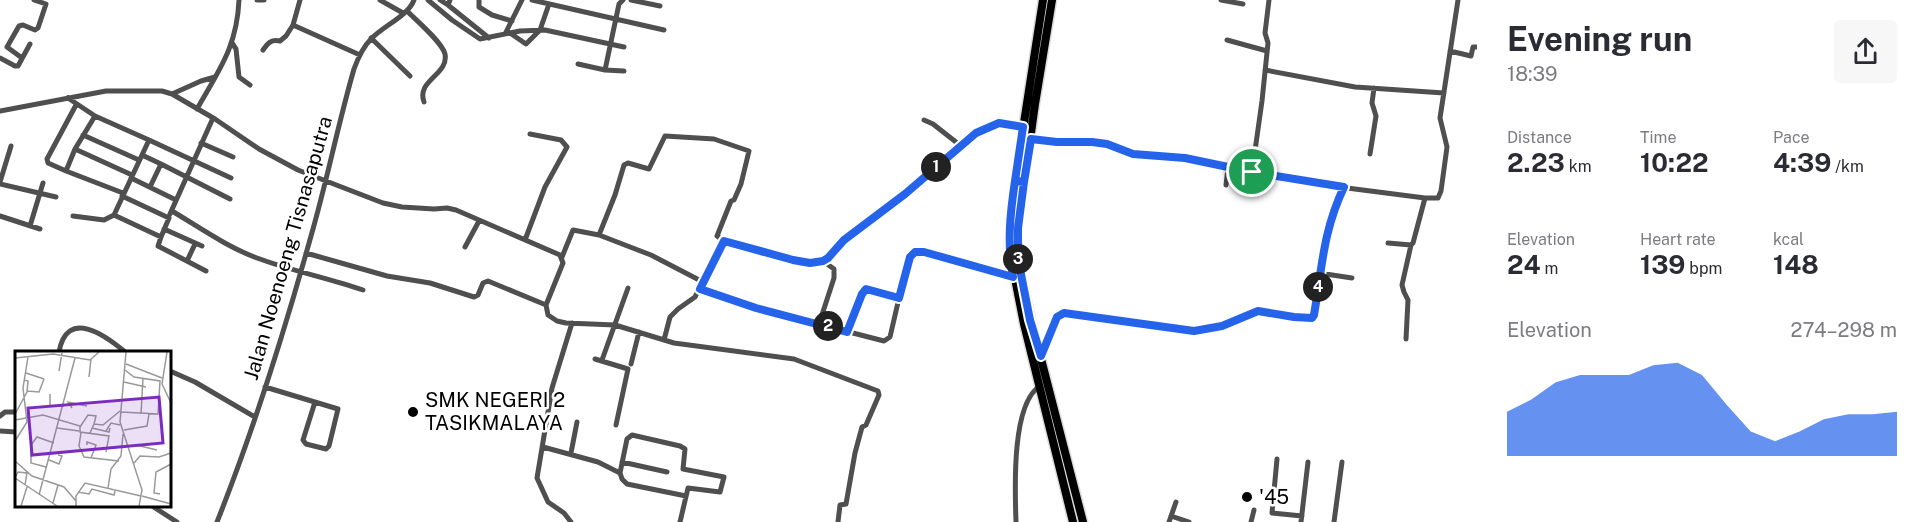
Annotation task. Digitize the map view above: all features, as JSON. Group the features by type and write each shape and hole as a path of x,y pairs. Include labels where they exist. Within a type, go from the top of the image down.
{"main road":[{"path":"1043,0 1015,181 1009,248 1013,277 1072,522"},
{"path":"1052,0 1024,182 1018,228 1018,259 1030,320 1083,522"},
{"path":"1015,181 1024,182"}],"street":[{"path":"22,57 7,47 19,26 23,25 35,30 38,28 46,4 34,0"},
{"path":"197,109 226,59 232,43 239,0"},
{"path":"257,0 264,0"},
{"path":"263,50 269,42 280,41 286,36 293,25 300,0"},
{"path":"380,0 405,12 441,46 445,54 444,64 424,85 422,93 424,102"},
{"name":"Jalan Noenoeng Tisnasaputra","path":"217,522 266,387 326,181 345,98 360,55 371,38 405,12 414,0"},
{"path":"428,0 477,37 489,38 540,30 624,47"},
{"path":"440,0 449,3 457,13 489,38"},
{"path":"478,0 479,7 492,15 512,21"},
{"path":"508,34 522,0"},
{"path":"532,0 664,30"},
{"path":"605,70 619,4 623,0"},
{"path":"631,0 660,6"},
{"path":"1221,0 1243,4"},
{"path":"1252,172 1268,41 1265,33 1269,0"},
{"path":"1031,139 1107,144 1133,154 1185,158 1228,168 1344,187 1425,198 1439,197 1442,191 1447,147 1440,122 1458,0"},
{"path":"508,34 526,45 540,30 549,4"},
{"path":"452,20 457,13"},
{"path":"464,29 469,22"},
{"path":"293,25 360,55"},
{"path":"371,38 410,76"},
{"path":"1227,40 1267,51"},
{"path":"232,43 236,49 239,77 250,85"},
{"path":"0,58 18,66 30,44"},
{"path":"1450,51 1471,56 1474,46 1477,47"},
{"path":"578,64 605,70 624,71"},
{"path":"1265,70 1329,84 1444,93"},
{"path":"172,94 216,77"},
{"path":"1370,154 1376,114 1372,103 1374,88"},
{"path":"0,111 105,91 153,90 172,94 298,170 383,203 434,209 451,208 562,257"},
{"path":"68,98 95,116 231,178"},
{"path":"76,105 47,159 49,164 169,218"},
{"path":"66,171 75,149 95,116"},
{"path":"206,271 158,246 213,118"},
{"path":"924,120 933,124 961,146"},
{"path":"599,236 624,164 649,169 662,137 668,135 714,139 749,151 735,200 731,201 717,236 724,241 810,263 828,258 844,240 905,194 976,133 993,124 1005,123 1023,127"},
{"path":"525,240 545,187 567,147 561,140 530,134"},
{"path":"83,135 161,164 230,200"},
{"path":"73,216 104,220 114,215 149,140"},
{"path":"201,143 233,158"},
{"path":"10,146 0,183 56,197"},
{"path":"75,149 176,200"},
{"path":"150,187 161,164"},
{"path":"1226,185 1228,168"},
{"path":"30,226 43,183"},
{"path":"1041,356 1057,317 1064,313 1188,330 1204,330 1222,326 1261,311 1310,319 1314,315 1328,229 1344,187"},
{"path":"1406,339 1408,300 1402,285 1410,245 1415,241 1425,198"},
{"path":"172,210 254,257 300,273 363,290"},
{"path":"114,215 161,237"},
{"path":"0,216 40,229"},
{"path":"465,247 479,221"},
{"path":"164,229 202,246"},
{"path":"703,282 651,255 599,236 573,230 562,257 561,269 546,305 548,315 557,321 615,325 674,343 795,359 879,391 866,425 862,427 846,504 840,506 838,522"},
{"path":"664,340 673,312 695,297 724,241"},
{"path":"1388,243 1410,245"},
{"path":"187,261 195,244"},
{"path":"700,289 756,308 886,341 890,337 912,253 918,251 1013,277"},
{"path":"306,253 387,276 430,283 474,297 478,295 483,283 488,280 546,305"},
{"path":"819,324 834,278 834,269 823,261"},
{"path":"1320,273 1352,278"},
{"path":"602,360 628,288"},
{"path":"847,332 866,289 899,298"},
{"path":"571,522 564,513 548,502 537,478 552,388 572,323"},
{"path":"59,351 67,333 72,329 79,329 98,332 124,351"},
{"path":"631,364 639,332"},
{"path":"595,359 628,370 616,425"},
{"path":"171,371 195,382 255,417"},
{"path":"1016,522 1017,446 1022,419 1031,396 1040,386"},
{"path":"266,387 338,409 329,446 326,449 306,444 303,440 315,402"},
{"path":"0,416 9,411 15,412"},
{"path":"571,453 577,422"},
{"path":"0,431 15,432"},
{"path":"680,522 689,488 720,492 724,477 685,470 684,448 636,435 629,436 620,473 622,479 627,484 686,496"},
{"path":"543,447 598,462 620,473"},
{"path":"1277,459 1272,513 1301,519 1308,462"},
{"path":"622,462 667,472"},
{"path":"1334,522 1342,462"},
{"path":"1176,502 1170,519 1189,522"},
{"path":"154,507 177,522"},
{"path":"1251,522 1254,510"}],"place":[{"name":"SMK NEGERI 2 TASIKMALAYA","path":"413,412"},
{"name":"'45","path":"1247,497"}],"route":[{"path":"1252,172 1185,158 1126,153 1107,144 1031,139 1024,182 1015,181 1023,127 1005,123 993,124 976,133 905,194 844,240 823,261 810,263 793,260 724,241 700,289 756,308 847,332 863,291 866,289 899,298 910,257 912,253 918,251 1013,277 1009,231 1015,181 1024,182 1018,228 1018,259 1030,320 1041,356 1057,317 1068,312 1194,331 1222,326 1258,311 1312,318 1324,242 1344,187 1308,183 1252,172"}]}
